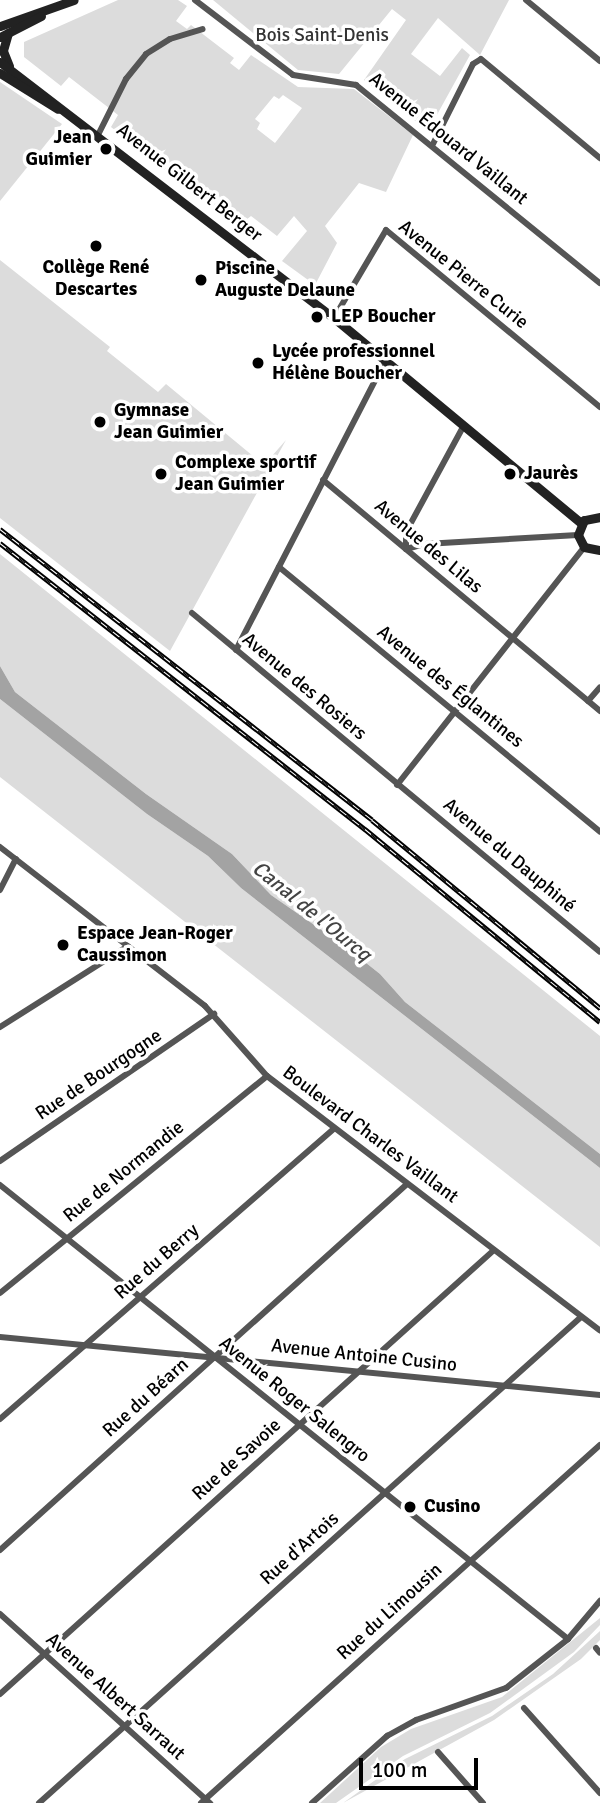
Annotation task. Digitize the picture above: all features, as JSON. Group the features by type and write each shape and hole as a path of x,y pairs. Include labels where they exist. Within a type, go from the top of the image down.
{"street":[{"name":"Avenue Édouard Vaillant","path":"195,0 293,75 349,82 433,144 600,283"},
{"path":"526,0 600,61"},
{"path":"0,26 69,2"},
{"path":"15,73 3,51 4,35 69,2"},
{"path":"98,135 127,79 146,54 170,39 204,29"},
{"path":"433,144 473,64 481,60 600,158"},
{"name":"Avenue Gilbert Berger","path":"0,62 334,318 581,523"},
{"name":"Avenue Gilbert Berger","path":"0,74 66,111"},
{"name":"Avenue Pierre Curie","path":"334,318 386,230 600,407"},
{"path":"236,650 385,361"},
{"path":"463,427 406,532 406,549 425,544 578,535"},
{"name":"Avenue des Lilas","path":"323,481 600,711"},
{"path":"584,547 578,535 581,523 600,517"},
{"path":"584,547 600,550"},
{"path":"397,785 584,547"},
{"name":"Avenue des Églantines","path":"279,567 600,832"},
{"name":"Avenue des Rosiers","path":"191,613 397,785"},
{"path":"588,701 600,687"},
{"name":"Avenue du Dauphiné","path":"397,785 600,952"},
{"name":"Boulevard Charles Vaillant","path":"0,846 214,1014 267,1076 600,1331"},
{"path":"0,890 16,859"},
{"path":"0,1027 128,946"},
{"name":"Rue de Bourgogne","path":"0,1161 214,1014"},
{"name":"Rue de Normandie","path":"0,1293 267,1076"},
{"name":"Rue du Berry","path":"0,1419 334,1129"},
{"name":"Rue du Béarn","path":"0,1550 407,1184"},
{"name":"Avenue Roger Salengro","path":"0,1185 568,1639"},
{"name":"Rue de Savoie","path":"0,1694 494,1250"},
{"name":"Rue d'Artois","path":"39,1803 582,1317"},
{"name":"Avenue Antoine Cusino","path":"0,1337 600,1395"},
{"name":"Rue du Limousin","path":"205,1802 600,1445"},
{"path":"312,1803 379,1741 416,1720 497,1694 568,1639 600,1601"},
{"name":"Avenue Albert Sarraut","path":"0,1614 205,1802"},
{"path":"524,1708 600,1793"},
{"path":"438,1752 483,1803"}],"green space":[{"path":"118,0 178,0 187,6 176,21 187,29 191,25 234,58 230,63 239,70 251,55 298,87 354,89 413,135 386,192 359,183 325,226 337,243 315,285 282,261 307,231 294,216 277,236 251,216 237,227 111,127 118,115 69,77 61,86 24,57 24,42","holes":["283,95 302,108 275,143 257,129 260,123 255,119 274,96 279,99"]},
{"name":"Bois Saint-Denis","path":"213,0 509,0 480,55 438,18 411,54 440,76 462,48 470,55 428,131 364,80 406,20 392,9 339,74 298,70"},
{"path":"0,82 62,124 0,201"},
{"name":"Complexe sportif Jean Guimier","path":"0,260 110,347 107,351 158,392 166,384 264,465 286,440 170,651 0,518"},
{"path":"0,554 600,1036 600,1154 405,1002 380,974 346,947 271,895 232,854 146,794 15,692 0,666"},
{"path":"0,699 147,814 208,856 241,888 600,1168 600,1247 0,777"},
{"path":"600,1618 600,1625 574,1652 490,1713 403,1756 336,1803 320,1803 381,1747 411,1729 502,1697"},
{"path":"600,1631 600,1640 581,1659 494,1720 343,1803 405,1759 492,1716 553,1674"}],"shaded area":[{"path":"0,666 15,692 146,794 232,854 271,895 346,947 380,974 405,1002 600,1154 600,1168 241,888 208,856 147,814 0,699"}],"railway":[{"path":"0,529 372,820 600,1008"},
{"path":"0,543 365,829 600,1022"}],"place":[{"name":"Jean Guimier","path":"106,149"},
{"name":"Collège René Descartes","path":"96,246"},
{"name":"Piscine Auguste Delaune","path":"201,280"},
{"name":"LEP Boucher","path":"317,317"},
{"name":"Lycée professionnel Hélène Boucher","path":"258,363"},
{"name":"Gymnase Jean Guimier","path":"100,422"},
{"name":"Complexe sportif Jean Guimier","path":"161,474"},
{"name":"Jaurès","path":"510,474"},
{"name":"Espace Jean-Roger Caussimon","path":"63,945"},
{"name":"Cusino","path":"410,1507"}],"water label":[{"name":"Canal de l'Ourcq","path":"312,911"}]}
